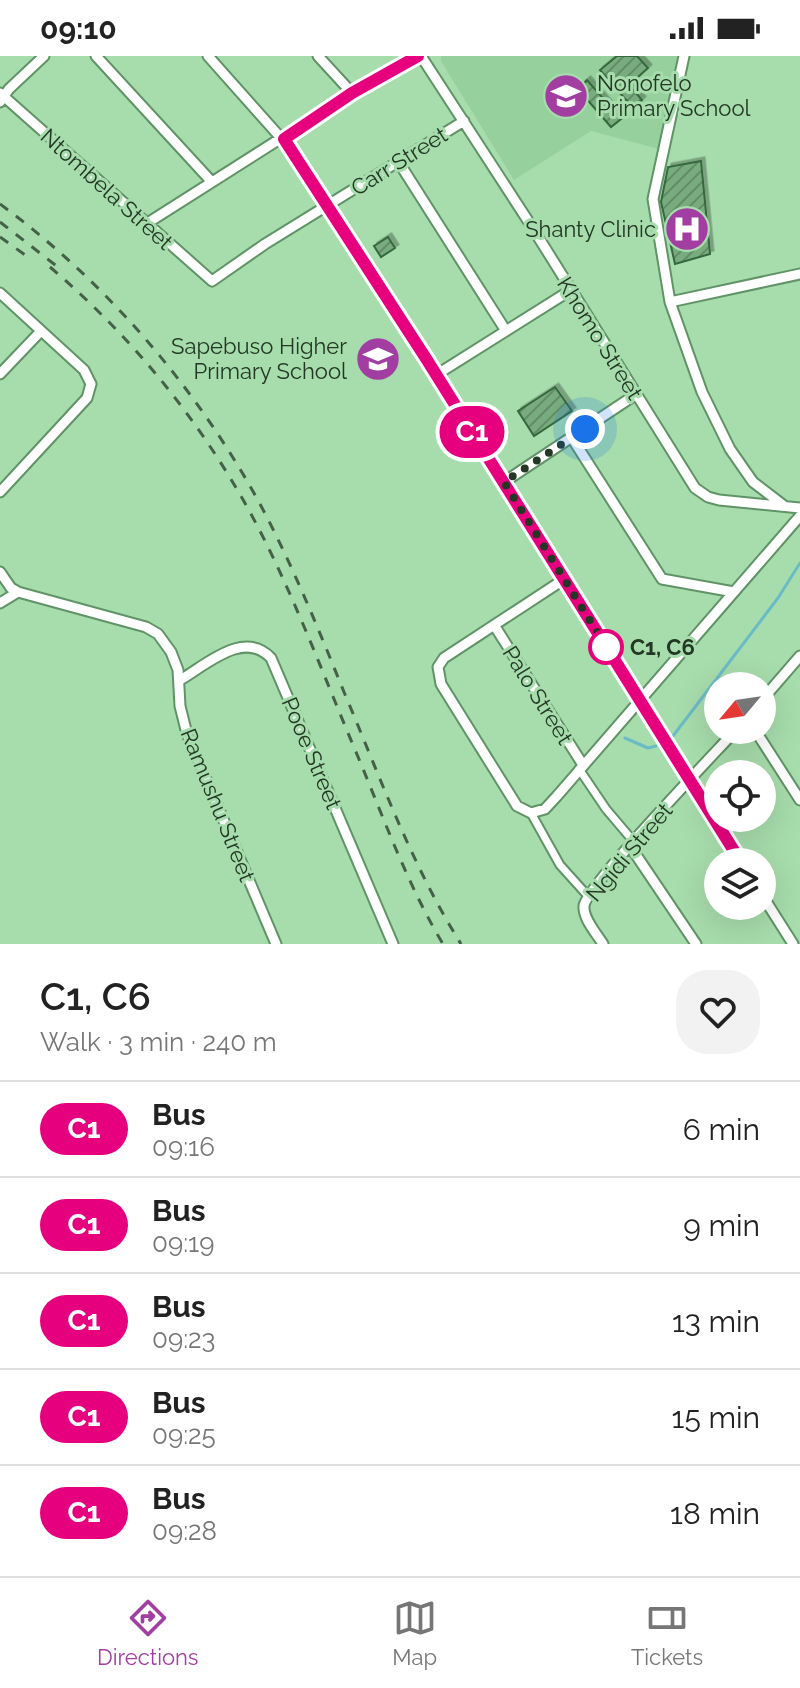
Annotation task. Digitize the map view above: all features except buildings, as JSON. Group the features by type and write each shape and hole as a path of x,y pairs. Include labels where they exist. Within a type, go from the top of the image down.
{"street":[{"path":"1,97 44,56"},
{"path":"96,56 211,181"},
{"path":"208,56 284,139 328,205 733,848"},
{"path":"318,56 352,93"},
{"path":"146,224 352,93 420,56"},
{"name":"Khomo Street","path":"420,56 686,476 700,493 719,500 800,508"},
{"path":"684,56 653,199 670,302 702,392 730,449 753,482 786,506"},
{"name":"Ntombela Street","path":"1,97 207,279 215,281"},
{"name":"Carr Street","path":"215,281 265,244 464,121"},
{"path":"398,161 506,331"},
{"path":"670,302 800,274"},
{"path":"436,375 571,290"},
{"path":"0,293 84,370 90,380 87,398 0,492"},
{"path":"0,374 41,331"},
{"path":"504,482 635,395"},
{"path":"572,438 662,579 734,592"},
{"path":"533,814 548,805 642,701 800,516"},
{"path":"0,572 11,588 18,592 0,603"},
{"path":"563,580 444,658 438,667 441,684 517,806 533,814 560,865 588,896"},
{"name":"Ramushu Street","path":"18,592 146,627 158,634 171,652 180,680 180,706 187,734 276,944"},
{"name":"Palo Street","path":"494,625 581,767"},
{"name":"Pooe Street","path":"180,680 240,646 254,647 271,658 393,944"},
{"path":"776,684 800,656"},
{"name":"Ngidi Street","path":"603,944 585,914 584,905 588,896 723,744"},
{"path":"764,744 800,800"},
{"path":"581,767 696,944"},
{"path":"776,917 793,944"}],"shaded area":[{"name":"Nonofelo Primary School","path":"441,56 677,56 659,149 591,131 514,180 441,61"}],"waterway":[{"path":"673,736 778,598 800,563"},
{"path":"625,738 648,748 656,746"}],"railway":[{"path":"0,204 76,267 146,340 208,419 235,461 283,550 412,852 461,944"},
{"path":"0,222 63,271"},
{"path":"0,237 28,257"},
{"path":"50,267 109,322 162,381 231,479 280,572 396,850 443,944"}],"bus line":[{"name":"C1","path":"418,56 352,93 284,139 427,360 733,848"}],"place":[{"name":"Nonofelo Primary School","path":"566,96"},
{"name":"Shanty Clinic","path":"687,229"},
{"name":"Sapebuso Higher Primary School","path":"378,359"},
{"name":"C1, C6","path":"606,647"}],"route":[{"path":"585,429 504,482 610,653 606,647"}]}
